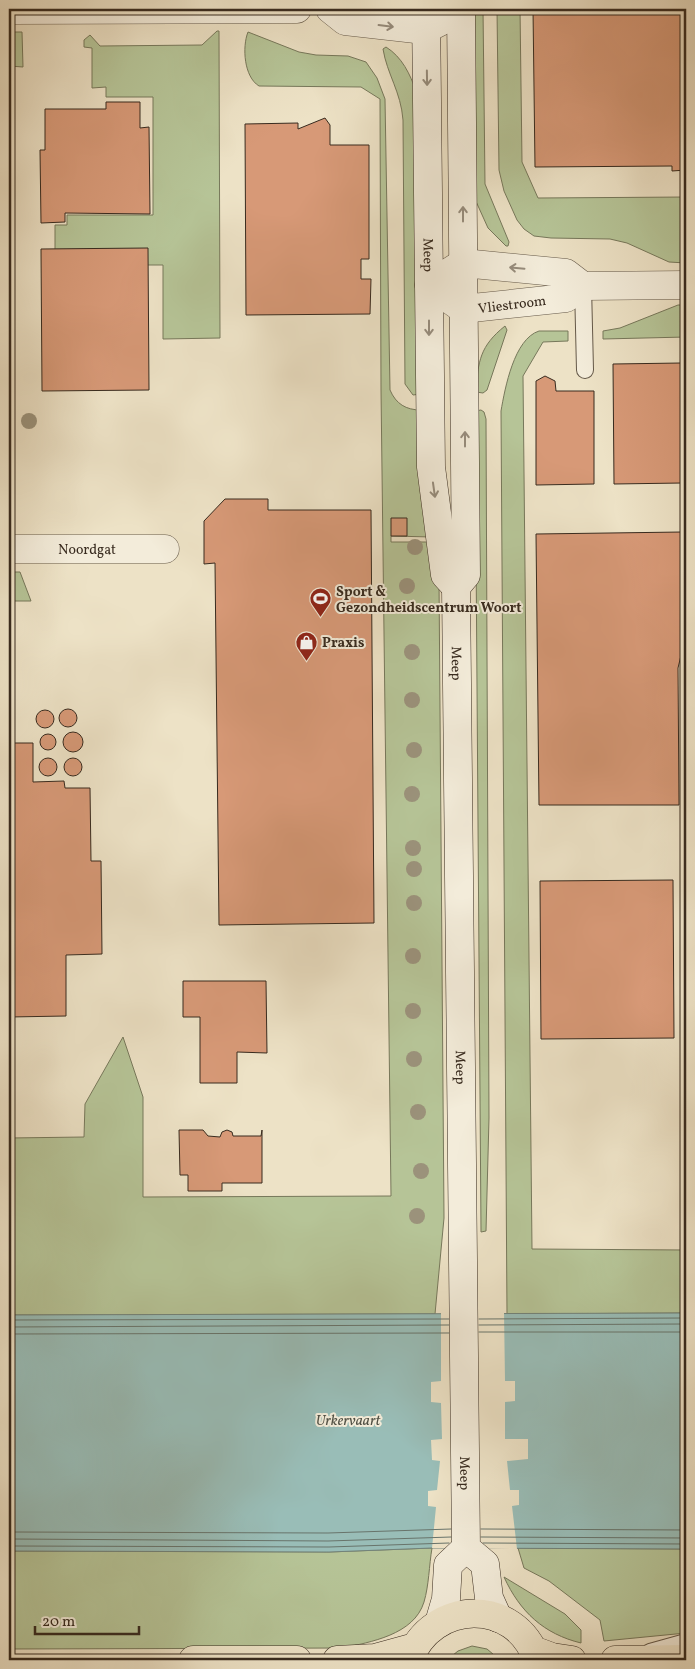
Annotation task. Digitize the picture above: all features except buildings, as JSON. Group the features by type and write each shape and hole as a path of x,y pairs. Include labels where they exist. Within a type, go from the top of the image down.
{"main road":[{"path":"9,10 297,9"},
{"path":"330,9 345,21 426,19 460,10"},
{"name":"Meep","path":"460,10 466,575 456,587 466,1548"},
{"name":"Meep","path":"426,19 431,467 445,576 456,587"},
{"path":"429,285 463,263"},
{"name":"Vliestroom","path":"463,263 566,274 583,286"},
{"name":"Vliestroom","path":"429,285 464,309 566,298 583,286 686,285"},
{"name":"Noordgat","path":"9,549 166,549"},
{"path":"438,1623 446,1599 448,1565 466,1548 485,1564 489,1598 498,1618"},
{"path":"337,1660 412,1654 425,1633 438,1623 464,1614 481,1614 498,1618 522,1634 535,1655 572,1660"},
{"path":"615,1660 686,1659"},
{"path":"193,1660 298,1660"}],"lane":[{"path":"583,286 585,370"},
{"path":"628,1660 686,1642"}],"green space":[{"path":"472,9 483,9 485,184 509,242 508,246 488,228 474,197"},
{"path":"497,9 520,9 522,162 538,198 686,197 686,263 669,262 627,243 610,239 534,236 524,229 517,220 504,191 499,170"},
{"path":"219,31 220,338 163,339 163,265 55,265 55,225 67,225 67,215 153,215 153,97 106,97 106,87 92,88 92,48 84,47 84,40 90,35 100,46 202,45"},
{"path":"9,32 22,32 23,67 9,66"},
{"path":"248,32 299,52 316,55 348,56 366,62 377,78 385,99 390,390 395,399 402,405 411,409 421,410 432,537 391,536 391,542 433,542 439,580 444,1218 435,1314 9,1315 9,1138 84,1137 85,1104 123,1037 143,1097 143,1197 391,1196 381,390 380,99 361,87 259,86 254,82 247,69 245,46"},
{"path":"386,47 405,66 416,91 421,394 413,395 405,384 403,120 400,101 385,58 383,49"},
{"path":"678,305 686,305 686,337 603,339 603,331 620,328"},
{"path":"505,326 507,330 487,390 483,393 476,392 479,363 485,347"},
{"path":"539,331 568,331 568,341 543,342 523,376 532,1249 686,1250 686,1313 507,1314 501,411 508,378 517,354 530,336"},
{"path":"481,410 484,412 486,419 489,1118 486,1231 481,1232 475,411"},
{"path":"9,572 20,572 31,601 9,601"},
{"path":"432,1548 426,1596 419,1613 401,1629 378,1640 366,1643 343,1648 9,1649 9,1551 329,1552"},
{"path":"518,1548 686,1549 686,1633 604,1641 600,1620 549,1581 524,1568"},
{"path":"504,1577 565,1614 581,1630 581,1643 556,1634 535,1620 510,1590"},
{"path":"472,1646 487,1649 500,1660 447,1660 458,1651"}],"water":[{"name":"Urkervaart","path":"686,1313 686,1549 432,1548 329,1552 9,1551 9,1315"}],"pier":[{"path":"441,1311 504,1311 505,1381 515,1381 515,1401 505,1402 505,1439 528,1439 528,1459 507,1461 510,1490 519,1490 519,1505 512,1506 517,1549 432,1548 436,1507 428,1506 428,1491 437,1490 440,1461 432,1460 431,1440 442,1439 441,1403 431,1402 431,1382 441,1381"}],"place":[{"name":"Sport & Gezondheidscentrum Woort","path":"320,618"},
{"name":"Praxis","path":"306,661"}]}
